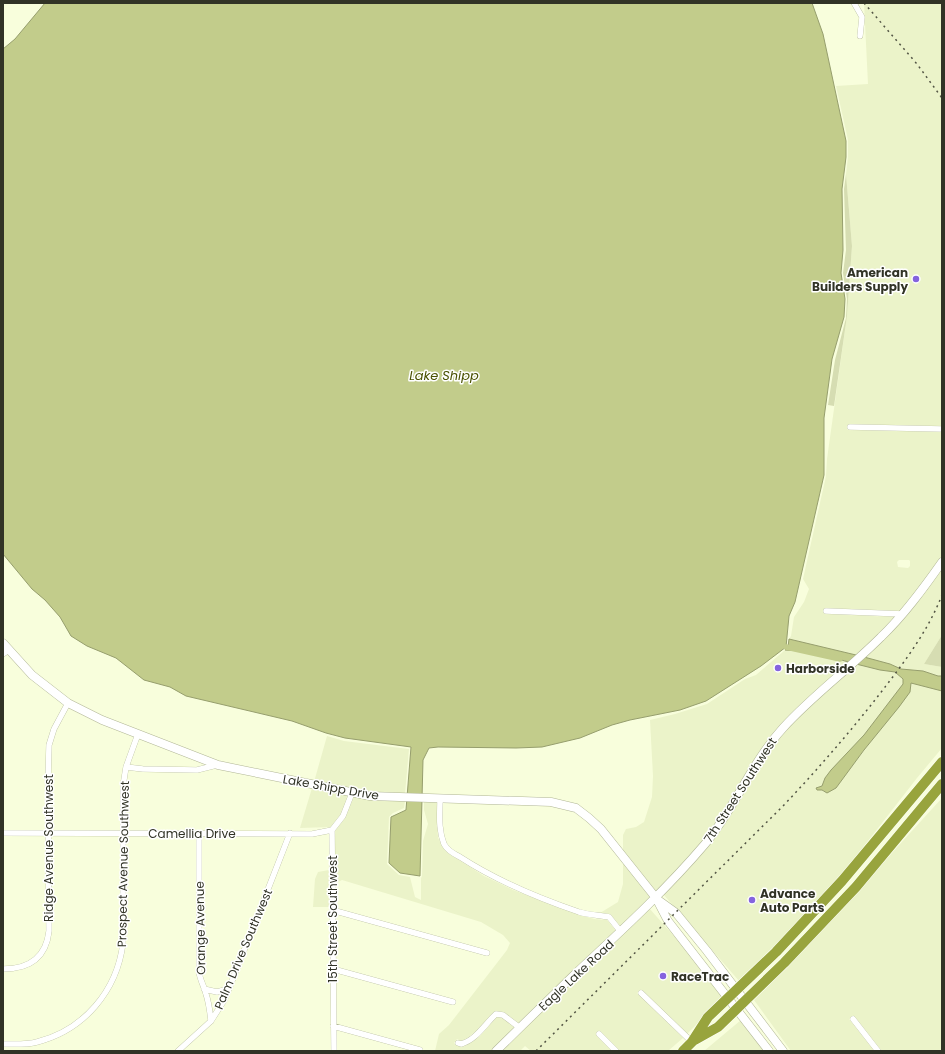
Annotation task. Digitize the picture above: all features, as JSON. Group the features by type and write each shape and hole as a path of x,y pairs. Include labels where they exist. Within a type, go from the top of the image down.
{"highway":[{"path":"683,1051 692,1042 708,1017 779,948 842,881 942,762"},
{"path":"692,1042 718,1027 737,1010 828,918 942,784"}],"street":[{"path":"854,3 862,17 860,36"},
{"path":"850,427 942,429"},
{"name":"7th Street Southwest","path":"656,898 714,834 759,759 777,735 799,711 869,649 903,614 942,562"},
{"path":"826,611 903,614"},
{"name":"Lake Shipp Drive","path":"3,643 6,652 42,684 68,703 138,734 218,765 370,796 551,802 576,808 601,829 656,898"},
{"name":"Ridge Avenue Southwest","path":"3,969 19,968 29,964 39,955 46,943 49,931 49,746 54,729 68,703"},
{"name":"Prospect Avenue Southwest","path":"3,1044 36,1042 64,1031 85,1017 97,1004 108,989 118,968 123,943 123,786 126,767 138,734"},
{"path":"126,767 143,769 197,770 218,765"},
{"path":"332,830 345,812 352,793"},
{"path":"437,799 440,832 444,844 452,852 485,874 514,887 578,912 594,916 609,917 621,932"},
{"name":"Camellia Drive","path":"3,833 312,834 332,830"},
{"name":"15th Street Southwest","path":"332,830 334,1051"},
{"name":"Orange Avenue","path":"199,833 199,972 209,1005 211,1021"},
{"name":"Palm Drive Southwest","path":"178,1051 211,1021 221,1007 290,833"},
{"path":"656,898 676,913 746,1001 783,1051"},
{"path":"656,898 668,921 770,1051"},
{"name":"Eagle Lake Road","path":"496,1051 656,898"},
{"path":"332,910 487,953"},
{"path":"333,969 453,1002"},
{"path":"204,989 216,992 228,989"},
{"path":"641,993 692,1042"},
{"path":"458,1043 464,1044 471,1039 496,1014 503,1015 520,1028"},
{"path":"853,1019 878,1051"},
{"path":"333,1026 420,1050"},
{"path":"600,1034 616,1051"}],"shaded area":[{"path":"864,3 942,3 942,426 848,424 847,430 942,432 942,558 902,611 824,608 824,614 896,617 856,655 789,639 791,636 794,617 804,602 809,589 803,579 826,476 827,459 847,316 852,246 846,174 848,140 836,86 868,84","holes":["899,560 909,560 910,566 908,568 898,567 897,562"]},
{"path":"846,174 852,246 847,316 834,406 828,405 835,360 846,318 847,299 843,273 846,250 844,189"},
{"path":"942,568 942,635 924,664 942,667 942,676 923,671 901,669 890,664 864,657 905,617"},
{"path":"942,635 942,667 924,664"},
{"path":"785,650 806,651 832,656 849,662 798,709 711,832 656,893 623,852 623,835 626,829 636,827 644,822 652,797 653,776 650,720 707,704 745,679 756,675"},
{"path":"856,664 895,672 903,680 903,684 864,735 841,760 822,786 818,787 824,792 836,788 910,692 910,682 942,691 942,748 833,886 740,982 663,894 694,860 770,749 801,714"},
{"path":"327,736 344,741 409,749 405,794 370,793 314,782"},
{"path":"312,788 349,795 341,814 331,827 300,828"},
{"path":"354,796 405,801 404,808 393,813 389,817 387,864 399,875 410,877 415,897 421,900 423,841 428,824 424,810 424,801 437,802 438,838 446,851 451,855 484,876 513,890 577,914 594,919 607,920 617,932 520,1024 504,1012 495,1011 476,1031 463,1041 457,1039 454,1043 461,1047 465,1046 480,1036 497,1017 502,1017 515,1028 492,1051 435,1051 439,1034 449,1025 507,950 510,943 503,935 481,922 342,880 334,884 335,831 345,818"},
{"path":"942,798 942,1051 882,1051 853,1015 849,1019 875,1051 791,1051 754,1000 796,958"},
{"path":"623,861 652,898 621,928 611,915 600,913 618,902 623,884"},
{"path":"329,870 329,907 313,907 315,879 318,872"},
{"path":"649,908 688,952 724,998 687,1034 641,989 637,993 683,1038 668,1051 620,1051 599,1030 596,1034 612,1051 531,1051 525,1046 520,1051 500,1051"},
{"path":"741,1020 766,1051 704,1051"}],"water":[{"name":"Lake Shipp","path":"45,3 812,3 823,34 846,141 846,157 842,189 843,250 841,273 845,299 844,317 832,359 824,418 824,475 795,602 789,616 786,647 761,666 706,701 680,710 630,720 612,725 580,738 542,747 429,748 423,760 420,876 400,873 389,863 391,817 406,810 411,747 345,738 292,721 186,696 170,687 144,680 116,658 87,646 71,636 60,617 45,600 32,589 3,554 3,49 15,39"},
{"path":"789,639 856,655 849,662 820,653 785,650 788,647"},
{"path":"864,657 890,664 901,669 923,671 942,676 942,691 911,683 910,692 836,788 827,793 822,790 817,790 816,788 822,786 825,778 831,770 864,735 903,684 903,679 895,672 856,664"}],"waterway":[{"path":"786,647 840,659"}],"railway":[{"path":"864,3 917,64 942,98"},
{"path":"536,1051 783,806 822,764 891,680 923,633 942,595"}],"place":[{"name":"American Builders Supply","path":"916,279"},
{"name":"Harborside","path":"778,668"},
{"name":"Advance Auto Parts","path":"752,900"},
{"name":"RaceTrac","path":"663,976"}]}
